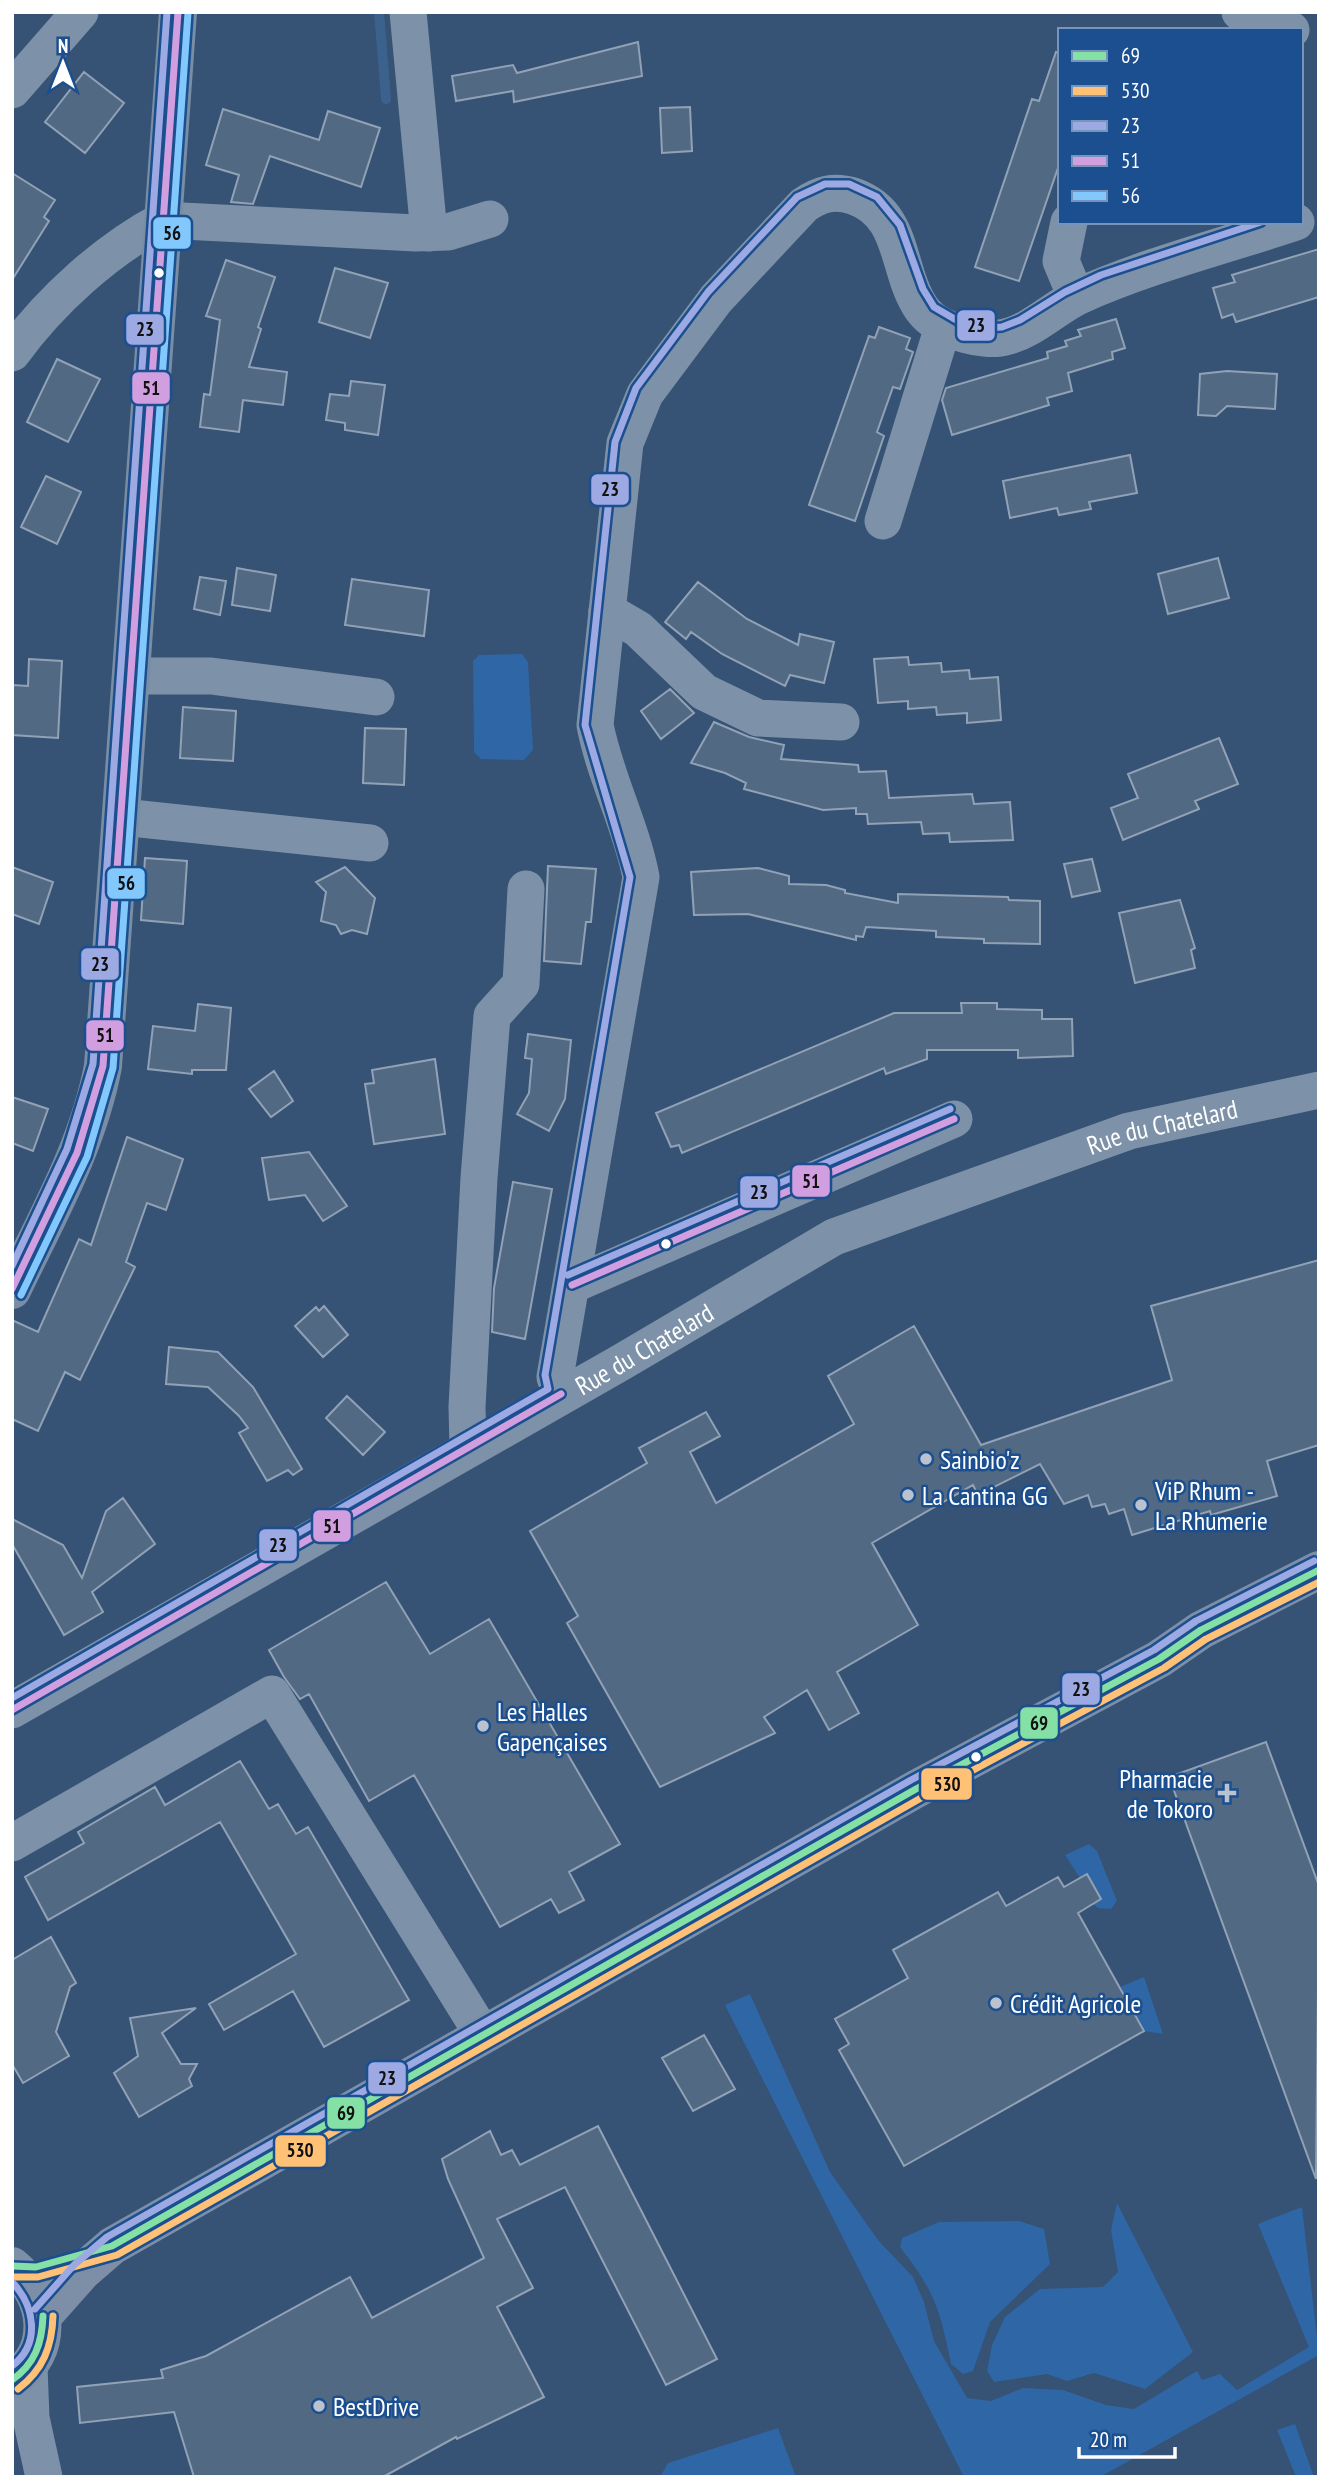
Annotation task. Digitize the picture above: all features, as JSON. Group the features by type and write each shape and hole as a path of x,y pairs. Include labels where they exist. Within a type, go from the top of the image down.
{"main road":[{"path":"12,1290 84,1139 96,1104 103,1066 178,12"},
{"path":"43,2316 82,2272 112,2246 937,1778 1158,1659 1201,1630 1319,1570"},
{"path":"1158,1659 1256,1621 1319,1592"},
{"path":"13,2266 36,2267 112,2246"},
{"path":"13,2266 28,2280 38,2297 43,2316 43,2334 21,2373"}],"street":[{"path":"12,90 80,12"},
{"path":"408,12 429,233"},
{"path":"1240,12 1285,28"},
{"path":"561,1394 555,1377 641,877 637,857 600,751 595,725 625,443 645,394 716,299 804,205 821,194 843,193 875,207 887,219 897,237 914,293 924,311 943,327 970,336 1003,338 1028,328 1076,298 1119,280 1290,224"},
{"path":"12,354 48,311 98,264 142,231 163,220 429,233 448,232 490,219"},
{"path":"1069,224 1061,261 1076,298"},
{"path":"883,521 943,327"},
{"path":"607,611 638,629 704,692 758,719 841,722"},
{"path":"131,676 211,676 376,697"},
{"path":"121,817 370,843"},
{"path":"468,1449 467,1407 479,1178 492,1016 521,984 526,889"},
{"name":"Rue du Chatelard","path":"12,1710 561,1394 620,1363 834,1237 1129,1131 1319,1090"},
{"path":"572,1285 954,1119"},
{"path":"12,1843 272,1695 483,2035"},
{"path":"21,2373 43,2477"},
{"path":"12,2430 43,2477"}],"shaded area":[{"path":"522,654 528,662 533,750 524,760 481,759 474,752 473,661 479,655"},
{"path":"1089,1844 1097,1851 1117,1901 1111,1909 1098,1908 1093,1904 1101,1898 1088,1875 1080,1878 1065,1855"},
{"path":"1144,1977 1163,2034 1144,2031 1120,1987"},
{"path":"750,1994 830,2172 878,2240 913,2277 924,2302 934,2341 967,2398 991,2401 1023,2388 1063,2390 1106,2405 1134,2409 1197,2371 1202,2380 1220,2374 1237,2390 1309,2347 1258,2224 1302,2207 1319,2355 1100,2477 964,2477 725,2005"},
{"path":"1117,2203 1193,2352 1145,2389 1094,2373 1067,2381 1047,2374 994,2382 987,2371 992,2345 1005,2317 1040,2289 1103,2287 1118,2272 1111,2230"},
{"path":"1019,2221 1044,2229 1050,2264 990,2322 973,2371 963,2374 951,2364 939,2315 929,2289 900,2247 902,2238 939,2222"},
{"path":"1295,2424 1314,2477 1296,2477 1277,2430"},
{"path":"778,2428 796,2477 660,2477 668,2463"}],"building":[{"path":"638,42 642,76 514,102 513,91 456,101 452,76 513,65 517,73"},
{"path":"1058,52 1058,168 1019,281 975,267 1032,99 1039,101"},
{"path":"84,72 124,103 85,153 45,122"},
{"path":"690,107 692,151 662,153 660,108"},
{"path":"223,109 319,140 328,111 380,128 361,187 270,156 253,204 231,202 239,175 206,165"},
{"path":"12,173 55,200 44,217 49,221 12,280"},
{"path":"1319,249 1319,297 1236,322 1233,314 1222,318 1213,288 1235,282 1232,275"},
{"path":"226,260 275,277 258,327 261,329 249,367 287,372 283,405 243,400 239,432 200,427 204,394 210,395 220,320 206,316"},
{"path":"335,268 388,283 370,338 319,322"},
{"path":"1116,319 1125,348 1112,352 1113,359 1068,373 1072,391 1047,398 1049,405 952,435 942,400 946,388 1048,358 1047,352 1067,346 1065,341 1081,336 1078,330"},
{"path":"879,327 910,338 906,349 913,352 900,389 893,387 877,432 884,436 855,521 809,505 869,336 875,338"},
{"path":"57,359 100,379 68,442 27,422"},
{"path":"1227,371 1277,374 1275,409 1227,406 1216,416 1198,415 1200,374"},
{"path":"351,381 385,385 378,435 345,430 345,423 326,420 330,394 349,396"},
{"path":"1130,455 1137,493 1089,502 1091,509 1059,515 1057,508 1010,518 1003,481"},
{"path":"46,476 81,492 57,544 21,527"},
{"path":"1218,558 1229,598 1168,614 1158,574"},
{"path":"237,568 276,575 270,611 232,605"},
{"path":"200,577 226,581 220,615 194,609"},
{"path":"352,579 429,590 424,636 345,625"},
{"path":"698,582 747,619 798,645 800,634 834,642 824,683 790,675 785,686 722,654 691,632 686,639 665,622"},
{"path":"908,657 909,665 941,663 942,672 969,670 970,679 998,677 1001,720 967,723 967,713 937,715 936,707 908,709 908,701 878,703 874,659"},
{"path":"29,659 62,661 58,738 12,735 12,685 28,686"},
{"path":"670,689 694,713 661,739 641,711"},
{"path":"183,707 236,711 233,761 180,758"},
{"path":"714,722 749,737 784,745 781,759 858,765 859,772 886,771 889,798 972,794 974,804 1010,802 1013,840 950,842 949,833 923,834 921,822 868,824 867,814 856,814 856,808 823,810 744,789 746,783 725,773 691,763"},
{"path":"365,728 406,729 404,785 363,783"},
{"path":"1219,738 1238,784 1195,801 1199,809 1123,840 1111,808 1138,798 1128,774"},
{"path":"145,858 187,861 183,924 141,920"},
{"path":"1092,859 1100,891 1072,897 1064,864"},
{"path":"548,866 596,869 591,922 586,922 581,964 544,961"},
{"path":"12,867 53,882 39,924 12,914"},
{"path":"345,867 375,898 367,934 352,930 341,934 336,925 321,921 326,892 316,882"},
{"path":"758,868 789,876 789,884 826,885 845,890 845,893 898,903 898,894 1008,897 1009,900 1040,901 1040,944 984,943 984,939 936,937 936,931 866,927 863,937 856,936 856,940 748,914 694,915 691,872"},
{"path":"1180,900 1195,948 1191,950 1195,968 1135,983 1119,913"},
{"path":"961,1003 997,1003 997,1009 1042,1010 1042,1019 1072,1019 1073,1056 1018,1058 1018,1050 927,1050 927,1059 886,1074 884,1068 682,1153 679,1145 671,1147 656,1113 894,1013 962,1013"},
{"path":"198,1004 231,1008 226,1070 192,1070 192,1074 148,1069 153,1026 195,1031"},
{"path":"528,1034 571,1040 565,1099 549,1131 517,1114 529,1093 532,1059 525,1058"},
{"path":"435,1059 445,1134 374,1144 365,1084 374,1083 372,1070"},
{"path":"274,1071 293,1101 271,1117 249,1089"},
{"path":"12,1097 48,1109 33,1151 12,1143"},
{"path":"127,1137 183,1159 166,1210 147,1203 126,1262 135,1267 80,1380 65,1372 38,1431 12,1419 12,1320 38,1332 79,1239 91,1245"},
{"path":"309,1152 347,1206 323,1221 305,1195 269,1200 262,1158"},
{"path":"513,1182 552,1189 525,1339 492,1332 494,1288"},
{"path":"1319,1260 1319,1445 1267,1461 1277,1496 1211,1515 1210,1511 1132,1535 1124,1509 1109,1514 1105,1504 1092,1507 1088,1495 1064,1504 1040,1464 978,1495 973,1485 872,1543 918,1625 837,1672 859,1713 829,1730 807,1690 764,1717 775,1733 660,1787 567,1623 578,1616 530,1531 647,1463 639,1448 706,1412 720,1436 690,1452 716,1503 854,1424 828,1376 914,1326 981,1445 1172,1380 1151,1306"},
{"path":"324,1306 348,1335 323,1357 295,1326 316,1307 319,1311"},
{"path":"169,1347 218,1352 253,1387 302,1469 293,1475 288,1470 267,1481 239,1433 248,1428 239,1416 208,1387 166,1384"},
{"path":"347,1396 385,1432 363,1455 326,1418"},
{"path":"123,1498 155,1544 92,1592 103,1612 64,1635 12,1544 12,1519 63,1545 82,1578 106,1511"},
{"name":"Les Halles Gapençaises","path":"386,1582 430,1654 489,1619 620,1844 569,1872 584,1900 559,1913 551,1899 500,1927 414,1775 369,1801 309,1694 300,1699 284,1677 269,1650"},
{"path":"1266,1742 1319,1886 1316,2179 1169,1777"},
{"path":"240,1761 269,1809 278,1804 296,1834 308,1827 409,2000 324,2047 293,1991 224,2030 209,2004 296,1954 220,1822 48,1920 25,1877 84,1843 78,1832 155,1787 165,1805"},
{"name":"Crédit Agricole","path":"1087,1874 1101,1899 1078,1913 1144,2031 904,2166 839,2050 849,2044 835,2019 908,1978 893,1950 998,1892 1006,1906 1058,1877 1064,1887"},
{"path":"51,1937 76,1983 70,1987 56,2032 69,2056 23,2083 12,2064 12,1960"},
{"path":"196,2008 162,2033 181,2064 197,2064 189,2079 192,2086 139,2117 114,2073 138,2056 130,2018"},
{"path":"704,2035 735,2089 693,2111 662,2058"},
{"path":"598,2126 717,2359 666,2385 565,2187 497,2219 533,2288 497,2307 544,2397 457,2439 456,2437 383,2477 194,2477 174,2412 80,2423 77,2387 163,2378 161,2370 206,2356 350,2277 372,2318 484,2258 448,2179 442,2159 490,2131 501,2155 512,2150 520,2165"}],"waterway":[{"path":"379,12 386,99"}],"transit line":[{"name":"23","path":"12,1266 67,1149 93,1064 167,12"},
{"name":"51","path":"12,1289 77,1153 103,1066 178,12"},
{"name":"56","path":"21,1295 87,1157 113,1068 188,13"},
{"name":"23","path":"12,1698 548,1389 545,1375 630,877 585,725 615,442 636,388 708,292 797,197 825,184 849,184 877,197 900,225 923,289 934,307 958,321 987,328 1002,327 1020,320 1065,292 1101,275 1255,224"},
{"name":"23","path":"568,1275 950,1109"},
{"name":"51","path":"572,1285 954,1119"},
{"name":"51","path":"12,1710 561,1394"},
{"name":"23","path":"35,2309 74,2265 107,2237 911,1780 1154,1650 1196,1621 1314,1561"},
{"name":"69","path":"12,2266 36,2267 112,2246 916,1789 1159,1659 1201,1630 1319,1570"},
{"name":"530","path":"12,2277 38,2277 117,2255 921,1798 1164,1668 1206,1639 1319,1582"},
{"name":"23","path":"12,2282 26,2302 32,2325 27,2347 12,2366"},
{"name":"69","path":"12,2380 20,2374 36,2352 43,2316"},
{"name":"530","path":"18,2389 40,2366 51,2338 53,2316"}],"place":[{"name":"Sainbio'z","path":"926,1459"},
{"name":"La Cantina GG","path":"908,1495"},
{"name":"ViP Rhum - La Rhumerie","path":"1141,1505"},
{"name":"Les Halles Gapençaises","path":"483,1726"},
{"name":"Pharmacie de Tokoro","path":"1227,1793"},
{"name":"Crédit Agricole","path":"996,2003"},
{"name":"BestDrive","path":"319,2406"}]}
